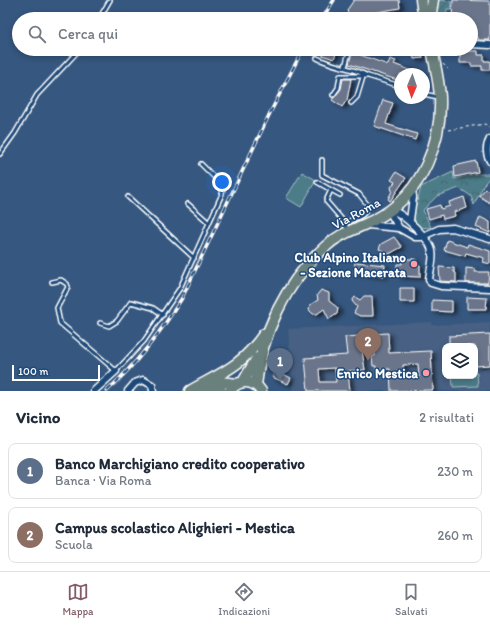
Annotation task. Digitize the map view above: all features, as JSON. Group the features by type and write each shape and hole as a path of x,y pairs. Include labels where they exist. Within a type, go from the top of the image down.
{"main road":[{"path":"421,0 423,12"},
{"path":"431,12 433,0"},
{"name":"Via Roma","path":"230,391 241,383 263,345 272,322 299,275 324,247 347,227 364,226 391,210 412,190 432,151 439,121 440,97 433,56"},
{"path":"190,391 210,381 248,355 272,322"},
{"name":"Via Roma","path":"241,383 258,388 263,345"},
{"path":"210,381 241,383"},
{"path":"200,391 212,388 221,391"}],"street":[{"path":"478,44 490,45"},
{"path":"490,139 487,143 487,155 490,161"},
{"path":"410,220 413,197 412,190"},
{"path":"399,228 392,216 391,210 398,211 410,220 432,249 433,258 429,279 431,283 441,286 490,288"},
{"path":"364,226 376,225 399,228 415,237 423,237 439,229 453,228 490,239"},
{"path":"94,391 116,371"},
{"path":"128,391 135,382 143,380 152,385 153,391"}],"lane":[{"path":"102,12 110,0"},
{"path":"0,154 15,133 37,95 73,56"},
{"path":"345,67 348,56"},
{"path":"317,58 331,65 355,69 368,76 394,84"},
{"path":"333,95 338,88 340,76 368,76"},
{"path":"351,103 357,97 363,77"},
{"path":"430,95 440,97"},
{"path":"322,160 322,175 359,194 367,204 366,212 347,227 326,201 331,190"},
{"path":"52,282 61,280 67,284 68,287 57,308 60,323 116,371 137,351 180,288 208,222 222,194 223,188 201,164"},
{"path":"317,182 340,195"},
{"path":"128,198 194,258"},
{"path":"188,204 208,222"},
{"path":"100,323 109,326 117,321 131,302 153,308 162,315"}],"path":[{"path":"448,130 485,124 490,128"}],"shaded area":[{"path":"432,322 432,325 490,322 490,391 293,391 288,329"}],"green space":[{"path":"436,0 451,1 451,9 447,9 447,12 435,12"},
{"path":"302,172 316,180 301,207 286,198"},
{"path":"453,172 454,179 478,174 490,174 490,177 484,184 474,205 471,196 459,188 437,196 423,210 431,228 417,227 414,211 421,187"},
{"path":"452,379 477,379 478,386 453,387"}],"building":[{"path":"354,0 399,0 400,8 377,12 348,12 347,10"},
{"path":"453,0 490,1 490,40 478,40 478,12 452,12"},
{"path":"484,55 484,61 490,61 490,70 482,70 482,66 471,66 471,63 460,63 460,56"},
{"path":"325,56 335,56 334,59"},
{"path":"351,56 363,56 388,65 390,59 396,61 394,64 404,68 394,68 394,79 349,64"},
{"path":"413,56 423,56 423,58 414,59"},
{"path":"343,79 351,79 347,100 342,107 332,100 341,89"},
{"path":"383,100 393,103 386,124 417,134 415,140 374,126"},
{"path":"476,161 478,172 455,177 454,166"},
{"path":"396,172 406,178 390,201 388,199 392,191 391,187 395,182 391,180"},
{"path":"485,189 490,191 490,203 479,196"},
{"path":"464,197 467,208 454,212 455,216 443,219 442,215 429,219 426,209 440,205 441,209 450,206 449,202"},
{"path":"480,217 490,222 490,233 476,227"},
{"path":"394,237 402,247 389,254 379,249 381,244"},
{"path":"447,240 467,247 468,244 490,251 490,264 483,262 484,258 466,253 465,256 444,250"},
{"path":"416,259 415,264 420,265 420,277 397,276 397,264 402,264 402,260"},
{"path":"355,262 385,265 384,276 354,273"},
{"path":"439,267 454,268 454,272 456,273 456,282 440,281"},
{"path":"466,268 475,269 475,272 489,272 488,283 466,283"},
{"path":"400,288 414,288 414,302 400,302"},
{"path":"321,290 329,293 329,301 338,308 337,314 329,319 324,309 317,314 313,314 309,310 310,305 318,300 317,295"},
{"path":"364,296 372,296 373,316 360,316 354,313 357,307 352,301 355,297 360,300"},
{"path":"467,297 487,298 486,309 467,309"},
{"path":"432,300 452,301 452,312 432,311"},
{"name":"Enrico Mestica","path":"388,333 389,353 431,351 433,390 391,391 390,369 376,369 376,366 373,366 372,356 375,356 373,334","holes":["418,364 419,377 404,378 403,365"]},
{"path":"490,334 490,365 478,366 478,343 449,343 449,336"},
{"path":"360,336 365,370 348,371 350,391 308,391 305,358 347,355 345,337","holes":["335,368 336,382 320,382 319,369"]},
{"path":"279,349 286,353 280,363 274,360"},
{"path":"275,370 291,378 288,384 272,377"}],"railway":[{"path":"326,12 334,0"},
{"path":"107,391 148,347 182,298 270,113 299,56"}],"place":[{"name":"Club Alpino Italiano - Sezione Macerata","path":"414,264"},
{"name":"Campus scolastico Alighieri - Mestica","path":"368,361"},
{"name":"Enrico Mestica","path":"426,373"},
{"name":"Banco Marchigiano credito cooperativo","path":"280,381"}]}
